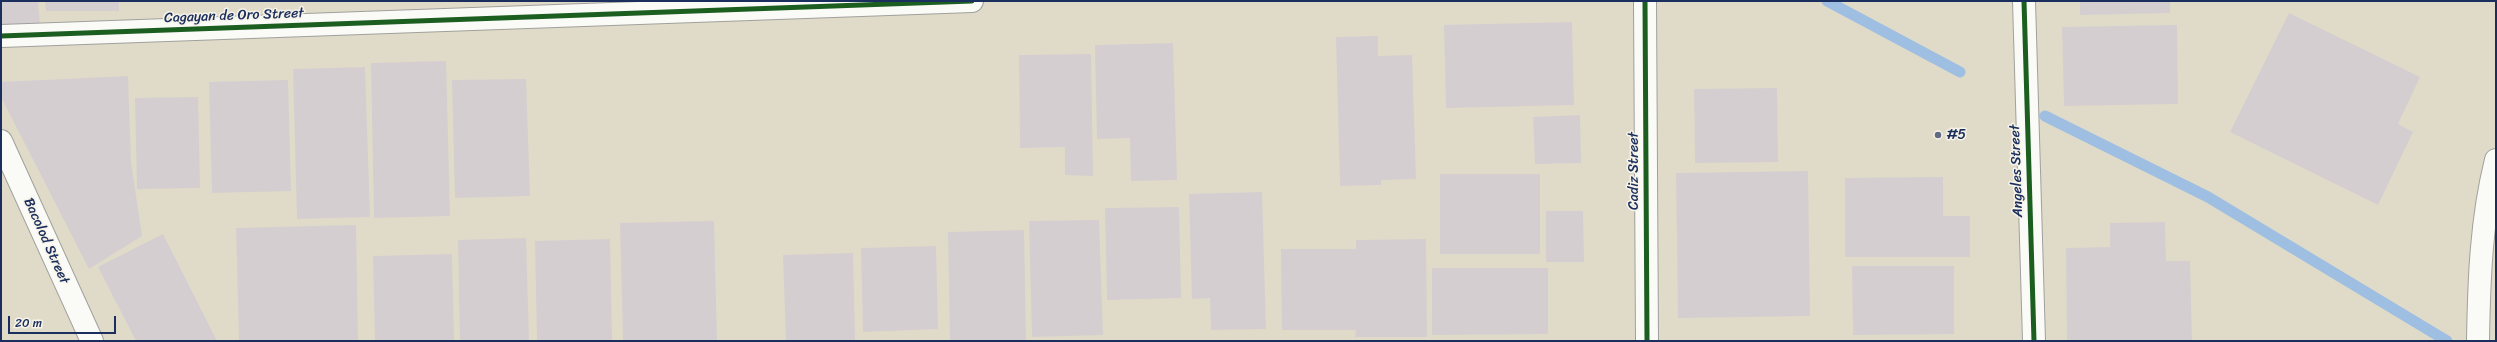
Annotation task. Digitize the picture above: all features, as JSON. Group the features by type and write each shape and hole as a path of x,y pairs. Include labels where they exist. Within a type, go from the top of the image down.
{"street":[{"name":"Cagayan de Oro Street","path":"1,36 972,1"},
{"name":"Cadiz Street","path":"1645,1 1647,341"},
{"name":"Angeles Street","path":"2024,1 2034,341"},
{"name":"Bacolod Street","path":"1,142 92,341"},
{"path":"2478,341 2480,252 2490,186 2496,160"}],"building":[{"path":"1,1 38,1 40,26 1,24"},
{"path":"45,1 119,1 119,11 46,11"},
{"path":"2080,1 2170,1 2170,13 2080,15"},
{"path":"2289,13 2420,77 2398,124 2413,132 2378,205 2230,132"},
{"path":"1572,22 1574,105 1446,108 1444,25"},
{"path":"2177,25 2178,104 2064,106 2062,27"},
{"path":"1378,36 1378,56 1412,55 1416,179 1381,180 1381,185 1340,186 1336,37"},
{"path":"1173,43 1177,180 1131,181 1130,138 1097,139 1095,45"},
{"path":"1091,54 1093,176 1065,175 1065,147 1020,148 1019,55"},
{"path":"446,61 450,216 374,218 371,63"},
{"path":"365,67 370,217 297,219 293,69"},
{"path":"128,76 131,162 142,236 89,269 1,97 1,82"},
{"path":"526,79 530,196 455,198 452,80"},
{"path":"288,80 291,191 212,193 209,82"},
{"path":"1777,88 1778,162 1695,163 1694,89"},
{"path":"198,97 200,188 137,189 135,98"},
{"path":"1580,115 1581,163 1535,164 1533,117"},
{"path":"1808,171 1810,316 1678,318 1676,173"},
{"path":"1440,174 1540,174 1540,254 1440,254"},
{"path":"1943,177 1943,216 1970,216 1970,257 1845,257 1845,178"},
{"path":"1262,192 1266,329 1211,330 1210,298 1192,299 1189,194"},
{"path":"1179,207 1181,298 1107,300 1105,208"},
{"path":"1546,211 1583,211 1584,262 1546,262"},
{"path":"1099,220 1103,335 1032,337 1029,221"},
{"path":"714,221 717,341 623,341 620,223"},
{"path":"2165,222 2166,261 2190,261 2192,341 2067,341 2066,248 2110,247 2110,223"},
{"path":"356,225 358,341 239,341 236,228"},
{"path":"1024,230 1026,341 950,341 948,232"},
{"path":"163,234 217,341 136,341 98,267"},
{"path":"526,238 529,341 460,341 458,240"},
{"path":"610,239 612,341 537,341 535,241"},
{"path":"1426,239 1427,337 1355,337 1356,330 1282,330 1281,249 1356,249 1356,240"},
{"path":"936,246 938,329 863,332 861,248"},
{"path":"853,253 855,341 786,341 783,255"},
{"path":"452,254 454,341 375,341 373,256"},
{"path":"1852,266 1954,266 1954,334 1853,335"},
{"path":"1432,268 1548,268 1548,334 1432,335"}],"waterway":[{"path":"1827,1 1960,72"},
{"path":"2045,116 2208,197 2447,341"}],"cycle path":[{"path":"1,36 972,1"},
{"path":"1645,1 1647,341"},
{"path":"2024,1 2034,341"}],"place":[{"name":"#5","path":"1938,135"}]}
